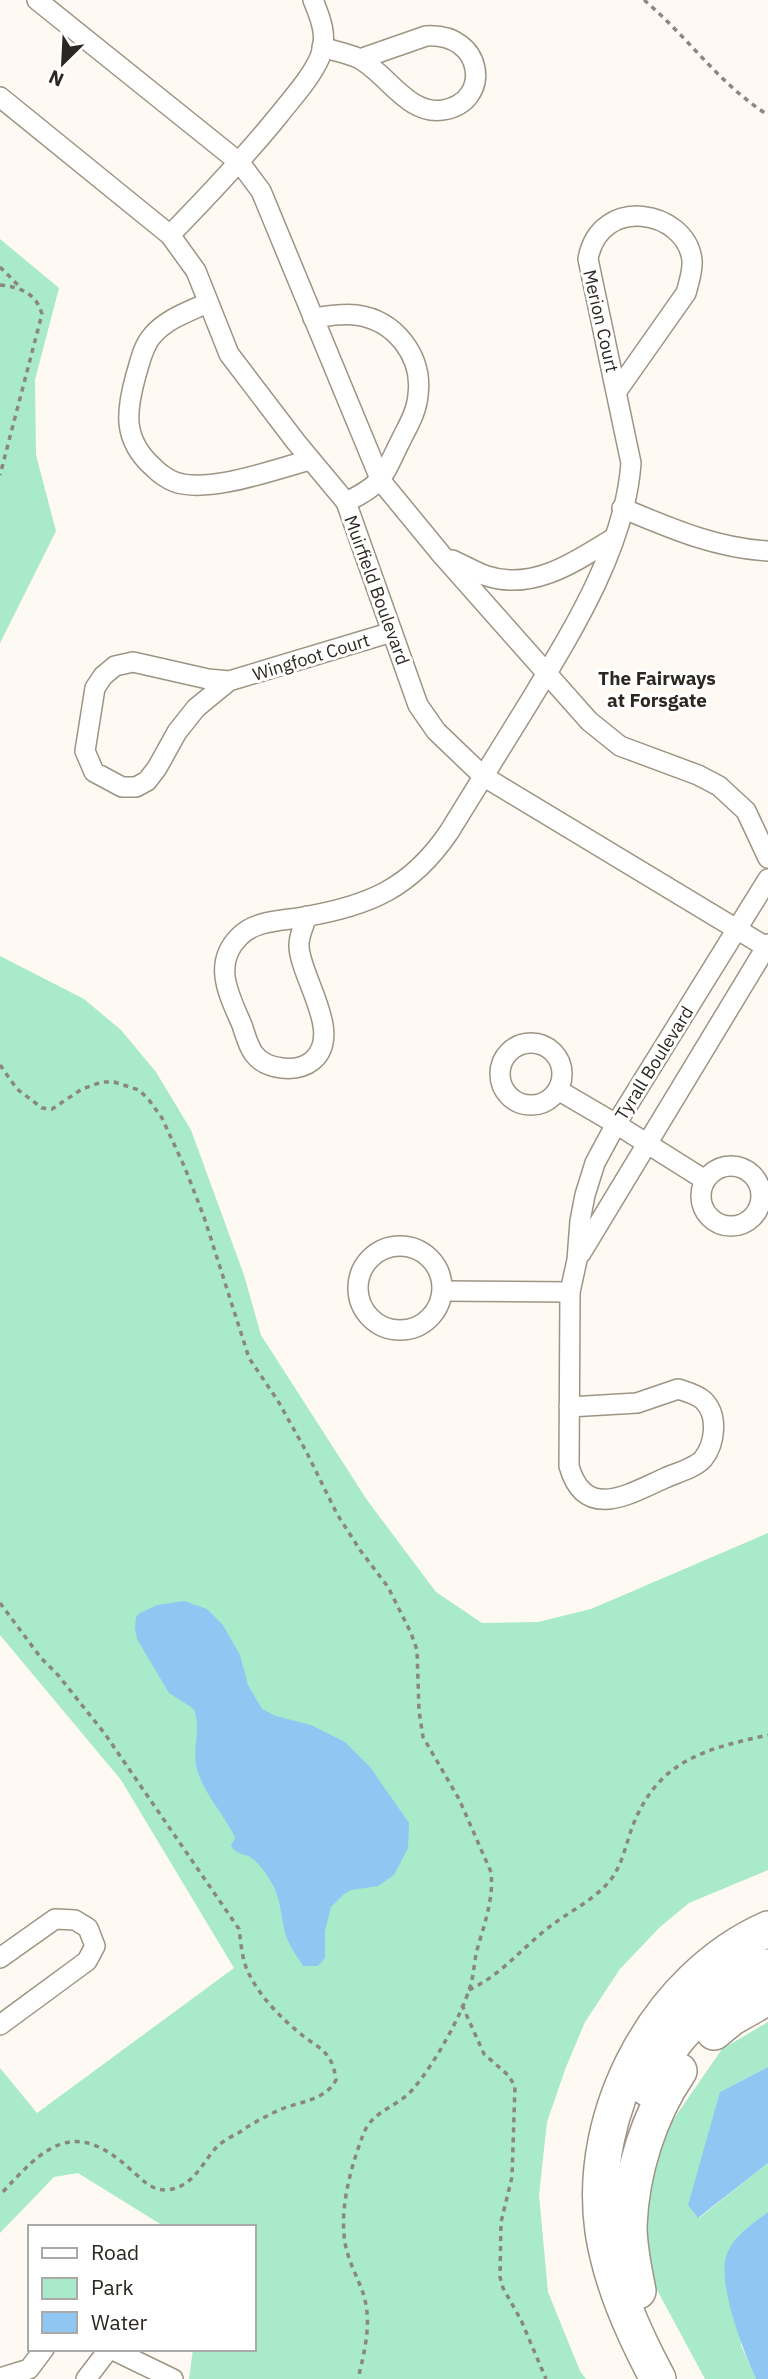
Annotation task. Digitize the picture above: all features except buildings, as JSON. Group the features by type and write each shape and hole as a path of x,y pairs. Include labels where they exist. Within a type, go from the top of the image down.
{"highway":[{"path":"658,2379 623,2304 610,2267 603,2228 601,2190 604,2153 614,2112 629,2071 672,2003 699,1974 731,1950 768,1929"},
{"path":"629,2071 676,2007 704,1982 768,1945"},
{"path":"678,2379 639,2298 627,2260 621,2194 630,2135 652,2076 693,2020 720,1997 768,1967"},
{"path":"639,2298 629,2226 636,2172 656,2112 687,2061 710,2036 731,2018 768,1997"}],"street":[{"path":"37,0 240,163 261,191 381,481 442,554 546,674 606,737 620,746 698,775 719,786 746,811 768,858"},
{"path":"170,235 240,163 303,84 320,57 322,23 313,0"},
{"path":"322,47 359,59 413,102 432,110 443,110 462,103 475,81 474,59 467,50 447,38 426,36 359,59"},
{"name":"Muirfield Boulevard","path":"0,97 170,235 196,271 229,354 310,460 346,502 418,705 436,732 484,776 767,946"},
{"name":"Merion Court","path":"307,916 299,944 302,963 325,1027 324,1039 320,1051 312,1061 300,1067 276,1068 254,1054 225,986 224,963 229,948 240,935 253,926 307,916 380,895 404,883 434,855 578,620 612,539 629,489 631,463 587,259 590,245 597,233 620,219 636,215 663,222 678,233 692,258 691,274 686,292 617,391"},
{"path":"207,303 166,323 151,337 141,357 128,404 128,424 133,441 145,460 174,482 192,485 219,484 310,460"},
{"path":"313,318 345,315 375,319 391,329 404,342 413,356 418,376 419,395 415,412 381,481 346,502"},
{"path":"622,508 693,537 744,550 768,551"},
{"path":"442,554 485,576 503,580 540,578 563,568 612,539"},
{"name":"Wingfoot Court","path":"229,681 196,708 177,732 147,781 136,787 121,787 94,772 85,751 95,688 114,666 132,662 229,681 392,632"},
{"name":"Tyrall Boulevard","path":"577,1260 631,1133 738,928 768,879"},
{"name":"Tyrall Boulevard","path":"569,1407 637,1404 678,1389 702,1400 711,1411 713,1435 710,1448 701,1462 616,1500 598,1499 583,1492 573,1482 569,1466 569,1407 570,1292 585,1195 595,1163 631,1133 767,946"},
{"path":"558,1090 705,1180"},
{"path":"401,1245 417,1248 431,1258 440,1272 443,1291 440,1304 430,1318 416,1327 400,1330 384,1327 370,1317 361,1303 358,1287 361,1271 371,1257 384,1248 401,1245"},
{"path":"443,1291 570,1292"},
{"path":"0,1958 55,1919 75,1920 88,1928 95,1946 87,1961 0,2025"},
{"path":"0,2378 30,2369 43,2351"},
{"path":"86,2379 108,2351"},
{"path":"114,2351 173,2379"}],"path":[{"path":"644,0 720,78 768,115"},
{"path":"0,267 39,303 43,314 0,475"},
{"path":"0,285 22,290"},
{"path":"0,1065 17,1089 42,1108 52,1109 82,1089 102,1082 114,1082 139,1090 162,1118 186,1168 204,1217 249,1358 278,1401 347,1531 388,1587 401,1611 417,1650 423,1737 459,1799 491,1872 489,1903 469,1991 438,2054 420,2082 408,2094 376,2114 368,2124 353,2168 344,2234 347,2254 368,2311 369,2328 358,2379"},
{"path":"0,1603 40,1658 58,1675 106,1734 145,1789 172,1833 239,1929 243,1960 248,1973 270,2005 301,2035 320,2046 331,2059 336,2080 331,2089 320,2097 278,2110 225,2141 215,2148 201,2170 180,2186 166,2190 150,2186 106,2152 95,2146 72,2141 53,2145 0,2195"},
{"path":"469,1991 504,1968 539,1935 609,1882 618,1867 639,1811 672,1768 682,1761 722,1747 768,1735"},
{"path":"462,2006 484,2054 508,2075 515,2086 512,2177 501,2222 500,2277 546,2379"}],"green space":[{"path":"0,239 59,288 35,380 36,455 56,531 0,643"},
{"path":"0,956 84,999 121,1030 156,1072 191,1130 244,1275 261,1335 367,1500 436,1592 482,1623 538,1622 591,1609 768,1533 768,1870 689,1903 660,1927 620,1969 585,2022 547,2122 539,2195 548,2292 580,2371 586,2379 189,2379 193,2351 256,2351 256,2225 162,2225 78,2173 54,2177 0,2233 0,2068 37,2113 234,1968 121,1780 0,1635"},
{"path":"768,2022 768,2067 720,2092 699,2218 768,2163 768,2212 739,2235 741,2345 756,2379 705,2379 656,2288 642,2233 662,2136 722,2049"}],"water":[{"path":"184,1601 207,1609 223,1625 240,1655 248,1685 262,1709 276,1716 311,1725 345,1742 370,1767 409,1823 408,1848 394,1875 378,1886 351,1890 331,1907 325,1931 325,1958 318,1966 303,1966 286,1936 274,1886 255,1861 235,1851 231,1845 235,1839 234,1835 207,1792 196,1765 197,1723 194,1709 169,1693 137,1639 136,1617 140,1613 157,1605"},
{"path":"768,2067 768,2163 698,2218 688,2205 720,2092"},
{"path":"768,2212 768,2379 756,2379 728,2299 725,2266 727,2254 734,2241"}],"district":[{"name":"The Fairways at Forsgate","path":"657,689"}]}
